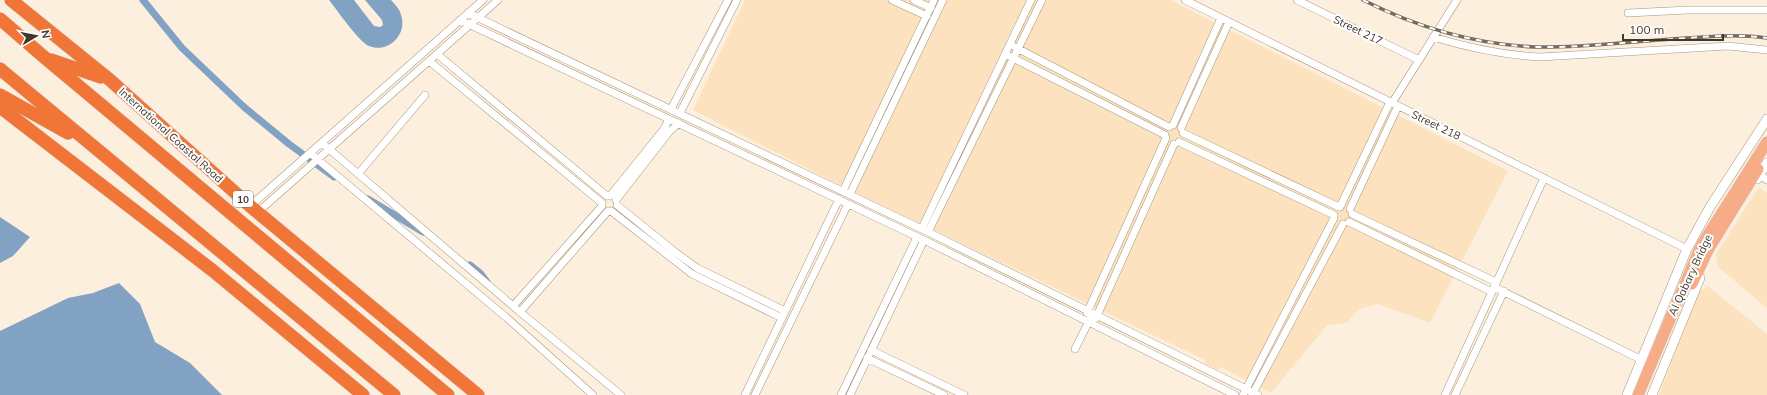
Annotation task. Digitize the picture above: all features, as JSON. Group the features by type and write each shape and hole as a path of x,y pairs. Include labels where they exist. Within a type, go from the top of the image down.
{"highway":[{"name":"International Coastal Road","path":"11,0 110,80 254,209 478,395"},
{"name":"International Coastal Road","path":"0,19 448,395"},
{"path":"44,57 110,80"},
{"path":"0,69 394,395"},
{"path":"0,95 98,150"},
{"path":"0,107 212,270 363,395"}],"main road":[{"name":"Al Qabary Bridge","path":"1638,395 1701,246 1767,142"},
{"name":"Al Qabary Bridge","path":"1646,395 1673,327 1704,258 1767,155"}],"street":[{"path":"254,209 310,153 482,0"},
{"path":"254,209 318,159 498,0"},
{"path":"671,109 728,0"},
{"path":"680,114 737,0"},
{"path":"892,0 927,16"},
{"path":"914,0 931,8"},
{"path":"850,194 934,0"},
{"path":"843,191 907,65 943,0"},
{"path":"925,230 984,98 1031,0"},
{"path":"925,230 992,102 1042,0"},
{"name":"Street 218","path":"1185,0 1687,249"},
{"name":"Street 217","path":"1297,0 1419,60"},
{"path":"1250,393 1334,216 1393,104 1457,0"},
{"path":"1628,13 1688,10 1767,10"},
{"path":"468,13 925,230 1093,312 1250,393"},
{"path":"1075,349 1089,322 1165,137 1166,130 1171,126 1221,18"},
{"path":"460,20 921,238 1234,395"},
{"path":"1093,312 1176,143 1182,138 1182,131 1228,22"},
{"path":"1433,37 1485,52 1513,56 1540,57 1728,46 1767,50"},
{"path":"1010,44 1171,126 1339,207 1345,206 1351,211 1494,287"},
{"path":"437,54 675,252 697,268 785,311"},
{"path":"1006,54 1165,137 1169,142 1176,143 1334,216 1337,222 1346,223 1504,291 1642,360"},
{"path":"429,61 606,208 669,258 710,284 782,318"},
{"path":"358,174 425,95"},
{"path":"640,105 646,97"},
{"path":"984,98 992,102"},
{"path":"1250,393 1346,223 1393,104"},
{"path":"520,312 613,199 664,129 669,119"},
{"path":"1627,395 1687,249 1710,207 1767,119"},
{"path":"613,199 670,132 679,124"},
{"path":"322,143 520,312 621,395"},
{"path":"310,153 507,318 593,395"},
{"path":"1652,395 1710,255 1763,178 1767,163"},
{"path":"1445,395 1544,178"},
{"path":"606,208 603,198 613,199"},
{"path":"745,395 839,199"},
{"path":"754,395 848,204"},
{"path":"513,306 606,208"},
{"path":"850,395 872,350 921,238"},
{"path":"841,395 921,238"},
{"path":"1455,395 1504,291"},
{"path":"872,350 964,395"},
{"path":"868,358 944,395"}],"shaded area":[{"path":"745,0 1170,0 1508,171 1430,323 1378,304 1359,309 1346,323 1327,325 1271,393 1221,367 1218,370 1204,363 1205,360 854,192 693,110"},
{"path":"1759,187 1767,193 1767,308 1718,267 1716,254"},
{"path":"1709,287 1767,334 1767,395 1659,395 1699,291"}],"water":[{"path":"329,0 354,0 374,26 380,27 383,25 382,20 365,0 391,0 401,15 402,29 395,41 389,45 376,48 369,46 360,39"},
{"path":"0,217 30,237 13,256 0,263"},
{"path":"119,283 140,304 155,342 190,363 222,395 0,395 0,331 68,298 93,293"}],"waterway":[{"path":"143,0 182,48 244,107 289,144 334,177"},
{"path":"368,199 423,232"},
{"path":"470,265 480,273 487,282"}],"railway":[{"path":"1363,0 1383,10 1425,26 1468,38 1512,45 1565,47 1699,37 1740,36 1767,38"}]}
